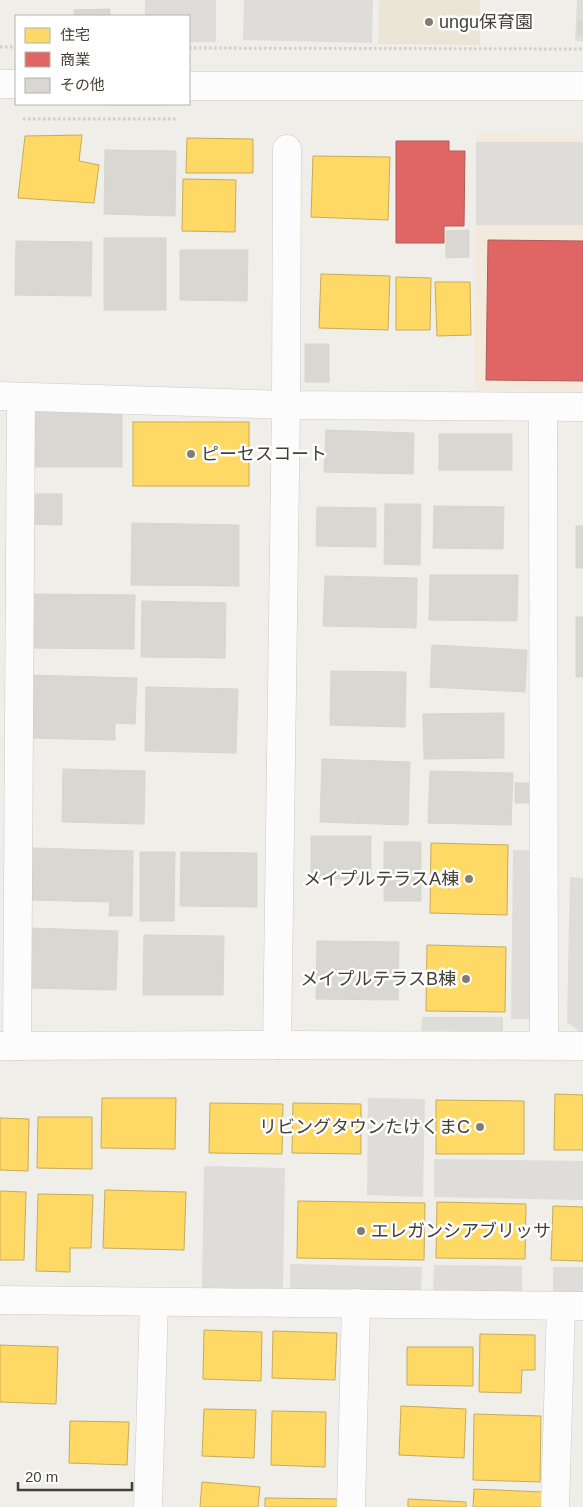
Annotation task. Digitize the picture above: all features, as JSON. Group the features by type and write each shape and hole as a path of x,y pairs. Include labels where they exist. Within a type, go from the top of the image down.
{"street":[{"path":"0,84 15,84"},
{"path":"190,86 583,86"},
{"path":"277,1044 286,405 287,149"},
{"path":"583,407 286,405 10,397 8,1046 277,1044 583,1046"},
{"path":"543,407 544,1045"},
{"path":"0,1300 572,1306 555,1507"},
{"path":"148,1507 154,1303"},
{"path":"351,1507 356,1303"}],"path":[{"path":"0,47 15,47"},
{"path":"190,48 583,50"}],"shaded area":[{"path":"145,0 216,0 216,42 190,42 190,15 145,15"},
{"path":"244,0 373,0 372,43 243,40"},
{"name":"ungu保育園","path":"379,0 480,0 480,45 378,44"},
{"path":"577,0 583,0 583,41 575,41"},
{"path":"476,134 583,135 583,391 475,390"},
{"path":"476,142 583,142 583,225 476,225"},
{"path":"513,850 533,850 532,1019 511,1019"},
{"path":"570,877 583,878 583,1034 567,1022"},
{"path":"422,1017 503,1017 503,1037 421,1036"},
{"path":"368,1098 425,1099 423,1197 367,1195"},
{"path":"434,1159 583,1161 583,1200 434,1197"},
{"path":"204,1166 285,1168 283,1289 202,1288"},
{"path":"290,1264 422,1267 421,1292 290,1289"},
{"path":"434,1265 522,1266 522,1293 433,1292"},
{"path":"553,1267 583,1267 583,1293 553,1293"}],"building: 住宅":[{"path":"82,135 79,161 99,165 94,203 18,198 25,136"},
{"path":"187,138 253,139 253,173 186,173"},
{"path":"313,156 390,157 388,220 311,217"},
{"path":"183,179 236,180 235,232 182,231"},
{"path":"321,274 390,276 388,330 319,328"},
{"path":"396,277 431,278 430,330 396,330"},
{"path":"435,282 470,282 471,335 437,336"},
{"name":"ピーセスコート","path":"133,422 249,422 249,486 133,486"},
{"name":"メイプルテラスA棟","path":"431,843 508,845 507,915 430,913"},
{"name":"メイプルテラスB棟","path":"427,945 506,947 505,1012 426,1011"},
{"path":"555,1094 583,1095 583,1150 554,1150"},
{"path":"102,1098 176,1098 175,1149 101,1148"},
{"name":"リビングタウンたけくまC","path":"436,1100 524,1101 524,1154 436,1154"},
{"path":"210,1103 283,1104 282,1154 209,1153"},
{"path":"293,1103 361,1104 361,1154 292,1153"},
{"path":"38,1117 92,1117 92,1169 37,1168"},
{"path":"0,1118 29,1119 28,1171 0,1170"},
{"path":"105,1190 186,1192 184,1250 103,1248"},
{"path":"0,1191 26,1192 24,1260 0,1260"},
{"path":"38,1194 93,1195 91,1248 70,1248 70,1272 36,1271"},
{"name":"エレガンシアブリッサ","path":"298,1201 425,1203 424,1260 297,1258"},
{"path":"437,1202 526,1204 525,1259 436,1258"},
{"path":"553,1206 583,1207 583,1261 551,1260"},
{"path":"204,1330 262,1332 261,1381 203,1379"},
{"path":"273,1331 337,1333 335,1380 272,1378"},
{"path":"480,1334 535,1335 535,1370 522,1370 521,1393 479,1392"},
{"path":"0,1345 58,1347 56,1404 0,1402"},
{"path":"407,1347 473,1347 473,1386 407,1385"},
{"path":"401,1406 466,1409 464,1458 399,1455"},
{"path":"204,1409 256,1410 254,1458 202,1456"},
{"path":"272,1411 326,1412 325,1467 271,1465"},
{"path":"474,1414 541,1416 540,1482 473,1480"},
{"path":"70,1421 129,1422 127,1465 69,1463"},
{"path":"202,1482 260,1487 258,1507 200,1507"},
{"path":"474,1489 542,1492 541,1507 473,1507"},
{"path":"265,1498 338,1499 338,1507 265,1507"},
{"path":"408,1499 466,1502 466,1507 408,1507"}],"building: 商業":[{"path":"396,141 449,141 449,151 465,151 464,226 444,226 444,243 396,243"},
{"path":"488,240 583,241 583,381 486,380"}],"building: その他":[{"path":"110,9 110,15 74,15 74,10"},
{"path":"578,21 583,21 583,35 578,35"},
{"path":"105,150 176,151 175,216 104,214"},
{"path":"469,230 469,257 446,258 446,231"},
{"path":"104,238 166,238 166,310 104,310"},
{"path":"16,241 92,242 91,296 15,295"},
{"path":"180,250 248,250 247,301 180,300"},
{"path":"305,344 329,344 329,382 305,382"},
{"path":"122,410 122,467 31,467 31,411"},
{"path":"326,430 414,433 413,474 324,472"},
{"path":"439,434 512,434 512,470 439,470"},
{"path":"34,494 62,494 62,525 33,524"},
{"path":"385,504 421,504 420,565 384,564"},
{"path":"434,506 504,507 503,549 433,548"},
{"path":"317,507 376,508 376,547 316,546"},
{"path":"132,523 239,525 239,586 131,585"},
{"path":"576,526 583,526 583,568 576,568"},
{"path":"430,575 518,575 517,621 429,620"},
{"path":"325,576 417,578 416,628 323,626"},
{"path":"29,594 135,595 134,649 29,648"},
{"path":"142,601 226,603 225,658 141,657"},
{"path":"576,617 583,617 583,677 576,677"},
{"path":"432,645 527,650 525,692 430,687"},
{"path":"331,671 406,672 405,727 330,725"},
{"path":"29,675 137,678 135,724 115,723 115,740 27,738"},
{"path":"146,687 238,689 236,753 145,751"},
{"path":"504,713 504,758 424,759 423,714"},
{"path":"322,759 410,762 408,825 320,822"},
{"path":"63,769 145,771 144,824 62,822"},
{"path":"430,771 513,773 511,825 428,823"},
{"path":"515,783 532,783 532,803 515,803"},
{"path":"311,836 371,836 371,879 311,879"},
{"path":"384,842 421,842 421,901 384,901"},
{"path":"33,848 133,851 132,916 109,916 110,902 31,900"},
{"path":"140,852 175,852 174,921 140,921"},
{"path":"181,852 257,853 257,907 180,906"},
{"path":"31,928 118,931 116,990 29,988"},
{"path":"144,935 224,936 223,995 143,995"},
{"path":"317,941 399,942 398,1000 316,999"}],"place":[{"name":"ungu保育園","path":"429,22"},
{"name":"ピーセスコート","path":"191,454"},
{"name":"メイプルテラスA棟","path":"469,879"},
{"name":"メイプルテラスB棟","path":"466,979"},
{"name":"リビングタウンたけくまC","path":"480,1127"},
{"name":"エレガンシアブリッサ","path":"361,1231"}]}
